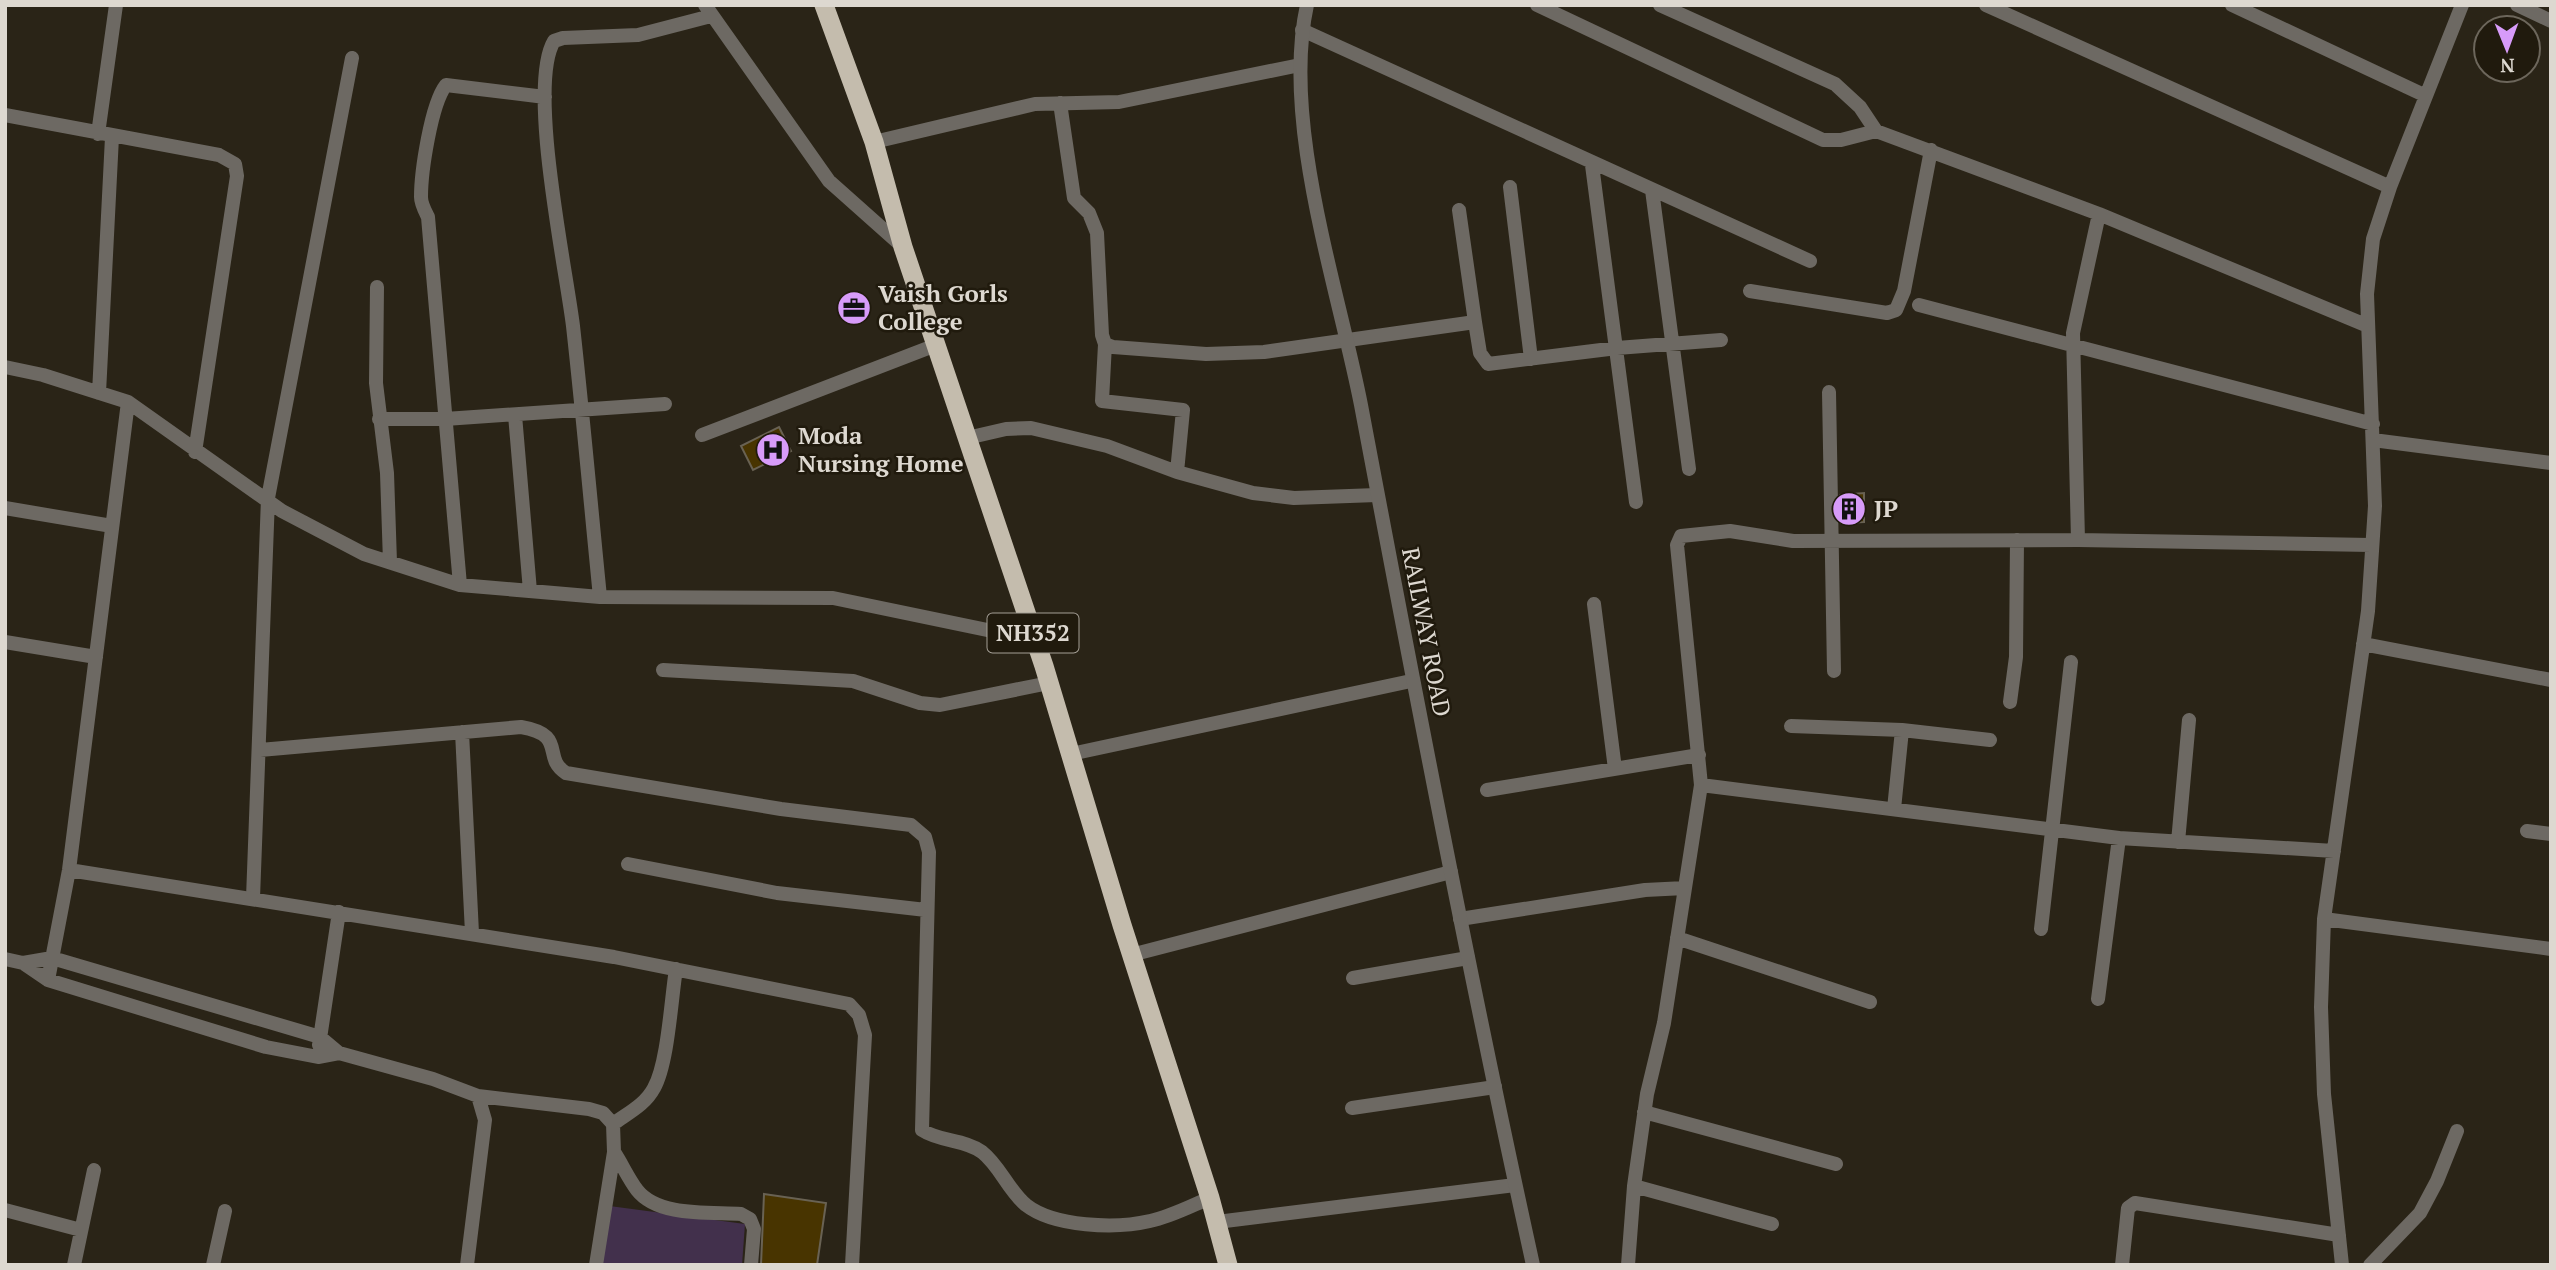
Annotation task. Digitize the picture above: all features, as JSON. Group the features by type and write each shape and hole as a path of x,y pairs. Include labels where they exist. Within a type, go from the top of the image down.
{"highway":[{"name":"NH352","path":"824,5 874,142 903,247 1035,640 1131,955 1210,1198 1228,1265"}],"street":[{"path":"99,393 105,135 116,5"},
{"name":"RAILWAY ROAD","path":"1307,5 1300,65 1311,177 1348,341 1411,681 1533,1265"},
{"path":"1537,5 1823,140 1841,140 1876,131 2099,214 2368,326"},
{"path":"1660,5 1835,84 1860,107 1876,131"},
{"path":"1986,5 2390,187"},
{"path":"2232,5 2424,95"},
{"path":"2342,1265 2324,1094 2321,1007 2324,919 2363,644 2371,545 2374,440 2367,295 2373,239 2390,187 2424,95 2462,5"},
{"path":"2518,5 2551,21"},
{"path":"600,597 581,411 545,129 547,62 554,41 563,38 638,35 708,10 829,181 903,247"},
{"path":"1302,30 1592,165 1810,261"},
{"path":"253,898 268,498 352,58"},
{"path":"874,142 1035,104 1119,102 1300,65"},
{"path":"460,584 428,217 421,197 438,104 446,85 545,97"},
{"path":"1060,103 1074,198 1088,213 1097,233 1099,309 1105,344 1102,401 1183,410 1177,472"},
{"path":"5,115 219,155 235,163 237,176 195,452"},
{"path":"1749,291 1887,313 1896,310 1904,291 1931,150"},
{"path":"1592,165 1636,502"},
{"path":"1510,187 1531,359"},
{"path":"1652,190 1689,469"},
{"path":"1459,210 1480,353 1488,363 1673,342 1721,340"},
{"path":"2077,540 2073,348 2075,314 2099,214"},
{"path":"377,287 375,352 379,419 387,473 390,562"},
{"path":"1919,305 2073,348 2373,424"},
{"path":"1105,344 1128,351 1231,354 1348,341 1475,322"},
{"path":"702,435 936,345"},
{"path":"5,367 128,402 195,452 268,498 282,511 364,554 460,584 600,597 833,598 1035,640"},
{"path":"1829,392 1834,671"},
{"path":"48,980 69,870 128,402"},
{"path":"379,419 446,419 666,404"},
{"path":"515,415 530,591"},
{"path":"967,438 1006,429 1031,428 1107,446 1177,472 1253,493 1294,498 1377,495"},
{"path":"2374,440 2551,463"},
{"path":"5,508 112,526"},
{"path":"1628,1265 1634,1186 1644,1112 1664,1023 1701,785 1678,540 1686,534 1730,531 1781,540 2077,540 2371,545"},
{"path":"2010,702 2016,657 2017,540"},
{"path":"1594,604 1615,769"},
{"path":"5,642 96,657"},
{"path":"2363,644 2551,680"},
{"path":"2041,929 2071,662"},
{"path":"663,670 853,681 920,703 940,705 1049,684"},
{"path":"1070,754 1411,681"},
{"path":"2178,842 2189,720"},
{"path":"1791,726 1902,730 1990,740"},
{"path":"260,750 521,727 538,730 548,736 556,764 566,773 781,809 911,825 925,837 929,852 922,1130 929,1135 972,1145 983,1153 1018,1198 1051,1218 1094,1224 1150,1221 1210,1198"},
{"path":"1895,809 1902,730"},
{"path":"462,732 472,933"},
{"path":"1487,790 1699,755"},
{"path":"1701,785 2119,838 2334,851"},
{"path":"2527,831 2551,834"},
{"path":"2098,999 2119,838"},
{"path":"628,864 777,893 926,910"},
{"path":"69,870 472,933 849,1004 859,1015 865,1035 852,1265"},
{"path":"1131,955 1451,872"},
{"path":"1460,919 1646,890 1685,888"},
{"path":"318,1057 339,912"},
{"path":"2324,919 2551,949"},
{"path":"1677,938 1870,1002"},
{"path":"5,960 23,963 52,958 320,1037 339,1053 433,1079 478,1096 589,1109 603,1114 613,1124 614,1152 596,1265"},
{"path":"1353,978 1468,958"},
{"path":"23,963 48,980 266,1047 318,1057 339,1053"},
{"path":"613,1124 641,1105 654,1088 660,1070 676,970"},
{"path":"1352,1108 1495,1087"},
{"path":"467,1265 485,1120 478,1096"},
{"path":"1644,1112 1836,1164"},
{"path":"2371,1265 2420,1213 2437,1181 2457,1131"},
{"path":"614,1152 638,1191 652,1203 669,1208 741,1214 750,1219 754,1229 751,1265"},
{"path":"74,1265 94,1170"},
{"path":"1217,1222 1515,1185"},
{"path":"1634,1186 1772,1224"},
{"path":"2122,1265 2128,1208 2135,1203 2339,1235"},
{"path":"5,1210 81,1230"},
{"path":"213,1265 225,1211"}],"shaded area":[{"path":"602,1205 745,1224 742,1265 592,1265"}],"building":[{"path":"779,427 791,451 753,470 741,446"},
{"name":"JP","path":"1864,493 1864,522 1841,523 1840,495"},
{"path":"764,1194 826,1203 817,1265 761,1265"}],"place":[{"name":"Vaish Gorls College","path":"854,308"},
{"name":"Moda Nursing Home","path":"773,450"},
{"name":"JP","path":"1849,509"}]}
